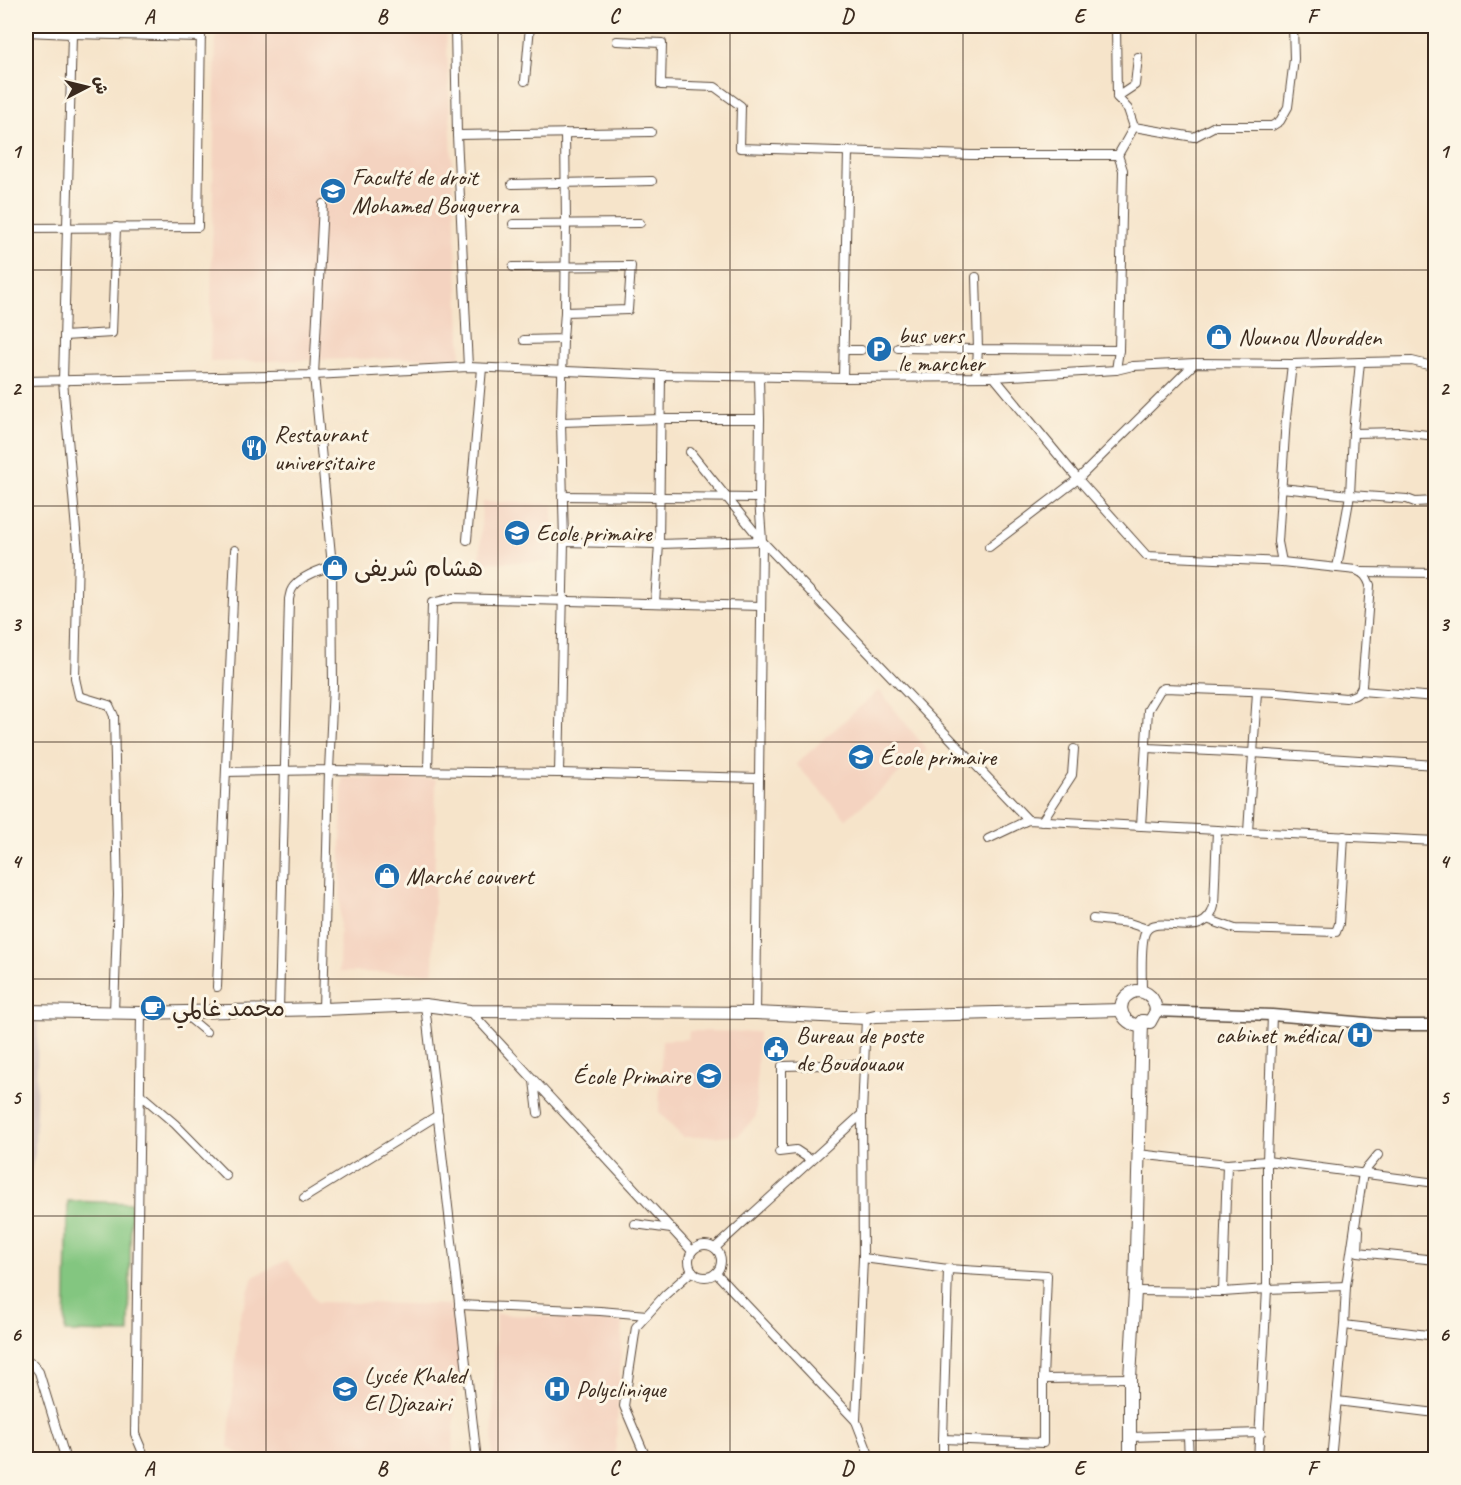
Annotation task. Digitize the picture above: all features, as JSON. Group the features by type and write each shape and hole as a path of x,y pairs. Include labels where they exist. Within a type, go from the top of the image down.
{"main road":[{"path":"1142,991 1154,1000 1156,1011 1150,1022 1142,1021 1138,1026 1132,1024 1127,1021 1121,1010 1121,1005 1131,992 1142,991"},
{"path":"26,1011 141,1013 425,1005 470,1011 756,1013 866,1018 1121,1010"},
{"path":"1130,1460 1130,1378 1135,1291 1142,1021"}],"street":[{"path":"26,228 198,227 201,26"},
{"path":"455,26 457,135 468,367"},
{"path":"525,81 530,26"},
{"path":"1116,26 1117,97 1128,109 1134,127 1118,155 1123,170 1119,350 1116,370"},
{"path":"1134,127 1194,137 1215,126 1272,126 1280,122 1288,107 1294,59 1293,26"},
{"path":"26,32 201,37"},
{"path":"72,34 63,381 78,553 75,678 79,696 110,705 114,716 118,895 114,1012"},
{"path":"617,41 662,43 661,85 715,87 741,105 740,148 970,155 1118,155"},
{"path":"1117,97 1135,86 1138,57"},
{"path":"457,135 651,132"},
{"path":"559,773 564,542 561,422 566,266 565,133"},
{"path":"843,378 848,151"},
{"path":"512,184 652,181"},
{"path":"323,204 314,375 332,566 333,686 323,1009"},
{"path":"513,224 640,223"},
{"path":"64,336 112,333 116,227"},
{"path":"513,267 631,266 628,310 565,312"},
{"path":"976,277 978,349 976,377"},
{"path":"524,340 563,339"},
{"path":"898,348 1119,350"},
{"path":"844,350 861,350"},
{"path":"26,381 314,375 468,367 661,375 843,378 994,377 1195,363 1292,364 1412,361 1436,368"},
{"path":"1337,568 1350,495 1360,362"},
{"path":"989,547 1078,479 1195,363"},
{"path":"1282,562 1278,542 1292,364"},
{"path":"467,540 482,368"},
{"path":"655,603 659,544 661,375"},
{"path":"756,1013 762,541 759,498 759,376"},
{"path":"994,377 1078,479 1147,556 1282,562 1361,572 1436,573"},
{"path":"561,422 760,419"},
{"path":"1353,433 1401,432 1436,436"},
{"path":"690,452 762,541 1028,820"},
{"path":"1281,488 1407,499 1415,502 1436,501"},
{"path":"562,496 759,498"},
{"path":"564,542 659,544 762,541"},
{"path":"216,987 235,550"},
{"path":"279,1010 289,599 292,589 303,579 332,566"},
{"path":"1361,572 1370,585 1361,691"},
{"path":"428,771 432,603 454,598 761,606"},
{"path":"1141,826 1149,710 1160,690 1164,688 1346,698 1361,691 1436,698"},
{"path":"1248,832 1257,692"},
{"path":"1147,748 1436,765"},
{"path":"1042,821 1072,775 1074,749"},
{"path":"226,772 428,771 759,778"},
{"path":"988,838 1028,820 1436,841"},
{"path":"1142,991 1143,938 1147,929 1152,925 1191,926 1207,920 1212,913 1216,830"},
{"path":"1207,920 1235,928 1336,932 1339,924 1344,836"},
{"path":"1093,919 1129,923 1147,929"},
{"path":"425,1005 477,1460"},
{"path":"470,1011 692,1251"},
{"path":"1156,1011 1272,1016 1390,1025 1436,1025"},
{"path":"182,1012 206,1032"},
{"path":"141,1013 135,1434 146,1460"},
{"path":"1258,1460 1267,1288 1272,1016"},
{"path":"856,1421 862,1258 862,1114 866,1018"},
{"path":"811,1160 795,1150 780,1152 782,1066 864,1064"},
{"path":"534,1080 538,1113"},
{"path":"140,1094 175,1124 226,1176"},
{"path":"715,1248 862,1114"},
{"path":"304,1198 438,1115"},
{"path":"1138,1155 1227,1164 1268,1161 1436,1183"},
{"path":"1331,1460 1346,1286 1363,1173 1378,1155"},
{"path":"1223,1292 1227,1164"},
{"path":"1363,1173 1358,1252 1436,1260"},
{"path":"635,1224 671,1228"},
{"path":"700,1245 715,1248 720,1257 716,1273 701,1277 692,1271 688,1261 692,1251 700,1245"},
{"path":"862,1258 948,1269 1047,1275 1043,1443 943,1439"},
{"path":"943,1460 948,1269"},
{"path":"647,1460 624,1406 636,1327 665,1295 692,1271"},
{"path":"716,1273 856,1421 871,1460"},
{"path":"1135,1291 1223,1292 1267,1288 1346,1286"},
{"path":"459,1305 647,1315"},
{"path":"1344,1325 1436,1336"},
{"path":"26,1361 33,1364 39,1372 66,1460"},
{"path":"1044,1379 1130,1378"},
{"path":"1337,1401 1436,1413"},
{"path":"1130,1437 1261,1433"},
{"path":"1188,1436 1190,1460"}],"shaded area":[{"name":"Faculté de droit Mohamed Bouguerra","path":"216,26 446,26 461,357 210,362"},
{"name":"Ecole primaire","path":"482,502 553,504 553,562 480,562"},
{"name":"École primaire","path":"879,690 927,750 846,819 796,764"},
{"name":"Marché couvert","path":"342,778 436,779 433,973 339,972"},
{"path":"26,1017 38,1017 35,1153 26,1191"},
{"name":"École Primaire","path":"689,1031 758,1032 756,1116 738,1136 682,1137 659,1112 662,1040 688,1039"},
{"name":"Lycée Khaled El Djazairi","path":"287,1260 317,1302 453,1305 461,1331 452,1459 250,1459 228,1447 239,1320 253,1277"},
{"name":"Polyclinique","path":"496,1314 623,1322 615,1459 492,1456"}],"green space":[{"path":"68,1201 131,1203 129,1333 65,1332"}],"place":[{"name":"Faculté de droit Mohamed Bouguerra","path":"333,191"},
{"name":"Nounou Nourdden","path":"1219,337"},
{"name":"bus vers le marcher","path":"879,349"},
{"name":"Restaurant universitaire","path":"254,448"},
{"name":"Ecole primaire","path":"517,533"},
{"name":"هشام شريفى","path":"335,568"},
{"name":"École primaire","path":"861,757"},
{"name":"Marché couvert","path":"387,876"},
{"name":"محمد غالمي","path":"153,1008"},
{"name":"cabinet médical","path":"1360,1035"},
{"name":"Bureau de poste de Boudouaou","path":"776,1049"},
{"name":"École Primaire","path":"709,1076"},
{"name":"Lycée Khaled El Djazairi","path":"345,1389"},
{"name":"Polyclinique","path":"557,1389"}]}
